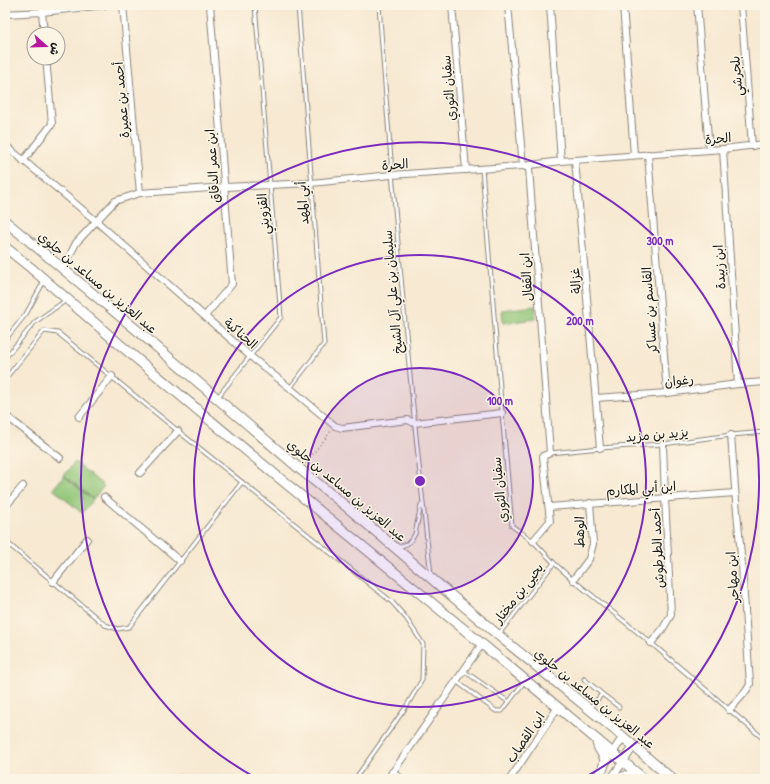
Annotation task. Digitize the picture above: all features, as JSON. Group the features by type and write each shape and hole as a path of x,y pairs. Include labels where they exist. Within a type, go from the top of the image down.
{"main road":[{"name":"عبد العزيز بن مساعد بن جلوي","path":"5,221 138,331 498,635 672,779"},
{"path":"5,247 272,472 643,778"},
{"path":"598,740 597,747 604,756 603,768"},
{"path":"619,779 630,775 643,778"}],"street":[{"path":"5,14 42,12 105,5"},
{"name":"أحمد بن عميرة","path":"124,5 140,193"},
{"name":"ابن عمر الدقاق","path":"205,316 232,284 210,5"},
{"name":"سفيان الثوري","path":"452,5 466,170"},
{"name":"ابن القفال","path":"508,5 523,166 529,168 550,453 543,456 550,521 533,541"},
{"path":"550,5 561,161"},
{"path":"623,5 634,156"},
{"path":"697,5 709,150"},
{"name":"بلجرشي","path":"741,5 752,146"},
{"path":"42,12 43,26"},
{"path":"23,161 52,124 47,66"},
{"name":"الحناكية","path":"5,145 96,221 250,356 335,426"},
{"name":"الحرة","path":"62,269 76,243 115,201 140,193 311,183 391,175 523,166 561,161 765,146"},
{"name":"ابن زبيدة","path":"723,149 738,384"},
{"name":"القاسم بن عساكر","path":"648,154 667,393"},
{"name":"غزالة","path":"575,160 600,448"},
{"path":"79,417 112,376"},
{"name":"رغوان","path":"596,398 667,393 765,382"},
{"path":"335,426 342,428 408,420 414,423 502,413"},
{"path":"5,415 60,458"},
{"path":"140,473 178,431"},
{"name":"ابن مهاجر","path":"729,710 746,691 750,684 732,435"},
{"name":"أحمد الطرطوش","path":"650,643 662,630 671,615 663,444"},
{"path":"5,507 23,486"},
{"name":"ابن أبي المكارم","path":"549,507 735,492"},
{"path":"104,497 180,561"},
{"name":"الوهط","path":"573,580 589,559 593,544 590,503"},
{"path":"53,582 87,539"},
{"path":"388,779 482,644"},
{"name":"ابن القصاب","path":"510,779 558,707"},
{"path":"595,779 623,737"},
{"path":"611,779 634,746"},
{"path":"392,772 402,779"}],"lane":[{"name":"القزويني","path":"217,398 282,317 255,5"},
{"name":"أبي المهد","path":"290,388 324,344 298,5"},
{"name":"سليمان بن علي آل الشيخ","path":"379,5 391,175 414,423 431,578"},
{"name":"سفيان الثوري","path":"482,169 512,526 533,541 573,580 765,740"},
{"path":"5,340 26,314 45,280"},
{"path":"5,358 35,322 67,299"},
{"path":"5,379 44,331 58,333 392,602 406,618 422,644 422,680 406,707 355,779"},
{"name":"يزيد بن مزيد","path":"550,453 663,444 765,432"},
{"path":"5,541 105,625 118,629 129,627 242,482"},
{"path":"396,548 407,544 415,534 422,501"},
{"name":"يحيى بن مختار","path":"498,635 554,563"},
{"path":"464,671 509,702"},
{"path":"584,679 619,707"},
{"path":"456,681 496,711 502,711 525,680"},
{"path":"589,709 602,694"}],"path":[{"path":"301,470 335,426"}],"green space":[{"path":"535,306 536,319 503,323 502,310"},
{"path":"75,462 104,486 93,499 64,475"},
{"path":"64,476 93,500 82,513 53,489"}]}
